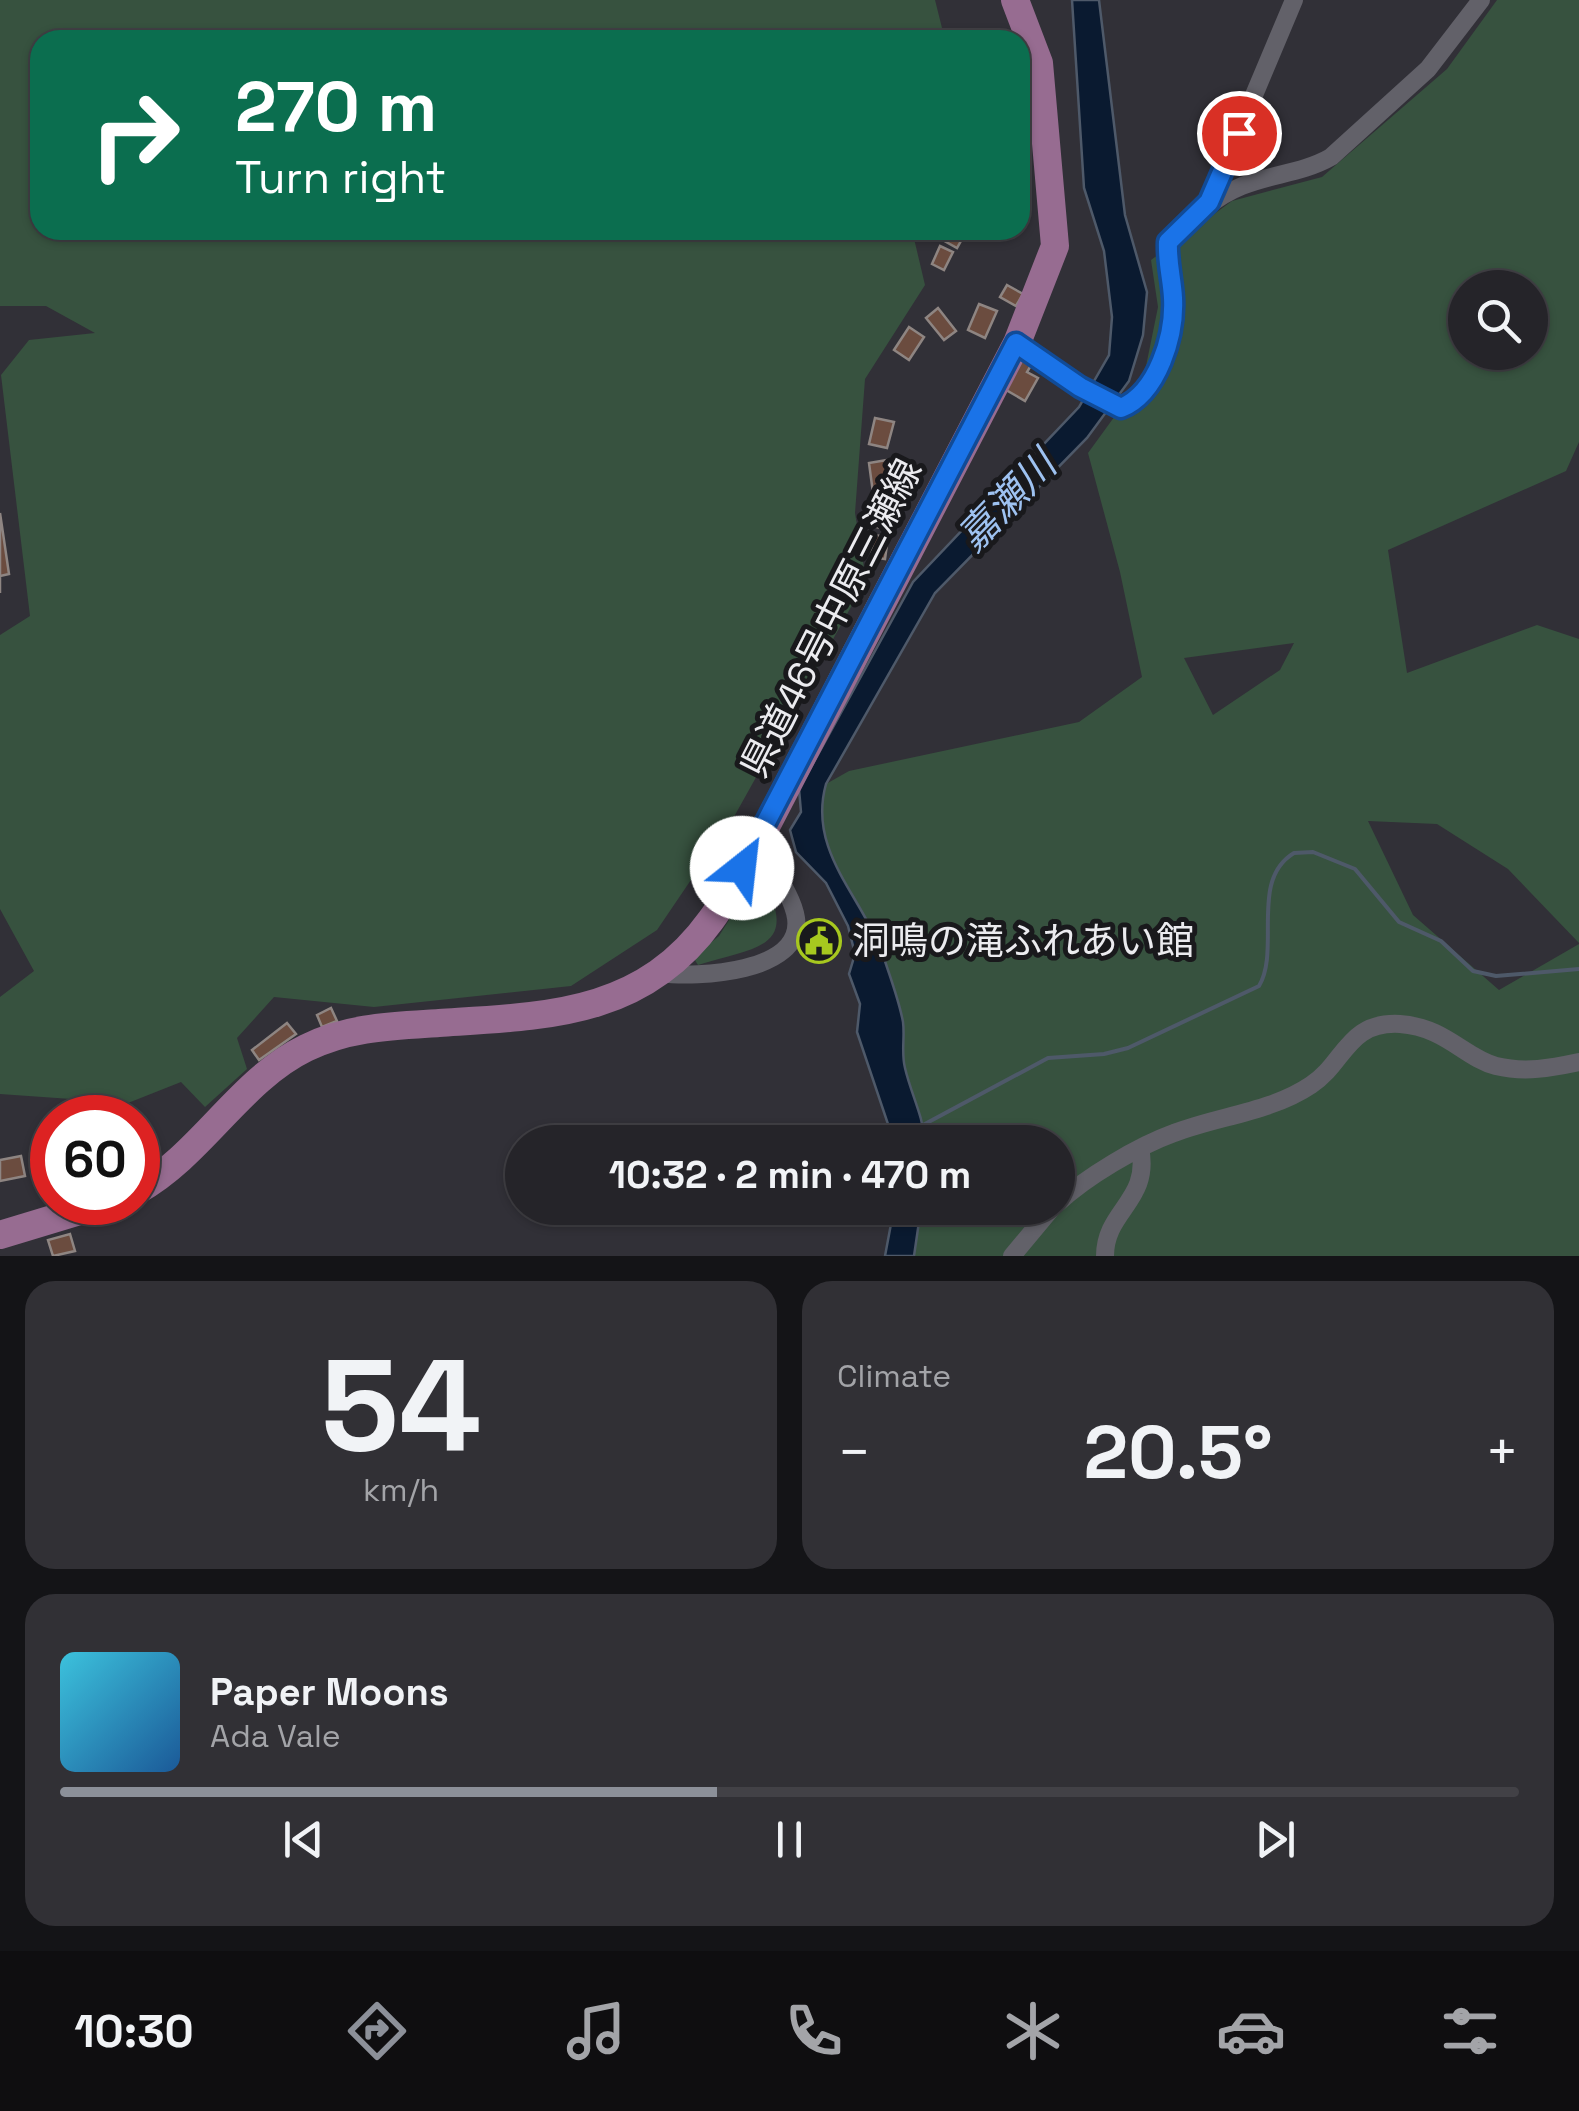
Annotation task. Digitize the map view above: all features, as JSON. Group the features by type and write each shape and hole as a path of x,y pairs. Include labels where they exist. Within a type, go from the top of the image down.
{"main road":[{"name":"県道46号中原三瀬線","path":"1016,0 1027,30"},
{"name":"県道46号中原三瀬線","path":"160,1174 180,1160 273,1070 302,1050 341,1033 558,1016 612,1000 661,974 710,922 758,842 1016,343 1055,246 1039,63 1030,38"},
{"path":"0,1235 33,1225"}],"street":[{"path":"1209,202 1294,0"},
{"path":"1016,343 1080,387 1121,408 1136,402 1154,376 1173,327 1168,242 1209,202 1242,185 1314,166 1331,157 1428,69 1481,0"},
{"path":"661,974 694,978 748,968 771,959 790,942 797,922 791,902 758,842"},
{"path":"1075,1192 1140,1148 1280,1100 1312,1085 1332,1065 1346,1042 1369,1030 1399,1024 1446,1035 1493,1066 1542,1070 1579,1062"},
{"path":"1106,1256 1110,1228 1140,1188 1144,1169 1140,1148"},
{"path":"1012,1256 1038,1225"}],"green space":[{"path":"0,0 935,0 942,30 30,30 30,240 914,240 925,285 865,379 855,513 866,580 735,815 657,930 571,986 374,1007 274,997 237,1038 247,1069 205,1107 181,1082 148,1095 0,1094 0,997 34,971 0,909 0,635 30,616 1,375 29,340 95,333 46,306 0,306"},
{"path":"1497,0 1579,0 1579,442 1566,471 1388,550 1407,673 1537,625 1579,639 1579,943 1508,869 1437,824 1368,821 1413,915 1499,990 1579,944 1579,1256 914,1256 919,1225 1075,1225 1075,1125 922,1125 904,1062 903,1022 883,955 830,853 822,808 826,784 849,771 1079,722 1142,677 1120,572 1088,453 1144,376 1158,307 1151,260 1232,201 1322,177 1447,69","holes":["1294,643 1280,670 1213,715 1184,658"]},
{"path":"762,878 777,919 774,932 754,948 698,965 693,957 719,936 754,880"}],"water":[{"name":"嘉瀬川","path":"1072,0 1099,0 1125,215 1147,292 1143,335 1129,381 1087,438 935,593 826,784 822,808 830,853 883,955 901,1014 904,1062 922,1125 888,1125 857,1032 860,1004 849,974 855,954 848,926 826,883 796,852 790,830 801,812 799,789 913,582 1079,407 1109,355 1112,317 1104,251 1084,188"},
{"path":"891,1225 919,1225 914,1256 885,1256"}],"building":[{"path":"943,240 961,240 957,248"},
{"path":"940,246 953,252 944,270 932,264"},
{"path":"1007,285 1023,294 1016,306 1000,297"},
{"path":"979,304 997,311 985,338 968,330"},
{"path":"938,308 956,331 944,340 926,318"},
{"path":"909,327 924,337 909,360 894,350"},
{"path":"1020,355 1033,362 1027,372 1038,378 1025,401 1001,387"},
{"path":"875,418 894,422 887,448 869,444"},
{"path":"887,460 891,490 873,493 869,463"},
{"path":"877,497 895,502 888,530 869,525"},
{"path":"0,513 9,574 0,576"},
{"path":"874,535 888,537 885,559 871,557"},
{"name":"洞鳴の滝ふれあい館","path":"821,927 833,947 818,956 806,936"},
{"path":"331,1008 337,1021 322,1027 317,1015"},
{"path":"287,1023 296,1034 259,1060 252,1050"},
{"path":"21,1156 25,1176 0,1181 0,1160"},
{"path":"70,1234 75,1251 53,1256 48,1240"}],"waterway":[{"path":"923,1125 1048,1058 1128,1048 1259,986 1265,971 1273,880 1280,865 1294,853 1313,852 1355,869 1399,922 1441,941 1473,971 1496,976 1579,969"}],"place":[{"name":"洞鳴の滝ふれあい館","path":"819,941"}],"route":[{"path":"742,868 1016,343 1080,387 1121,408 1136,402 1154,376 1173,327 1168,242 1209,202 1239,133"}]}
